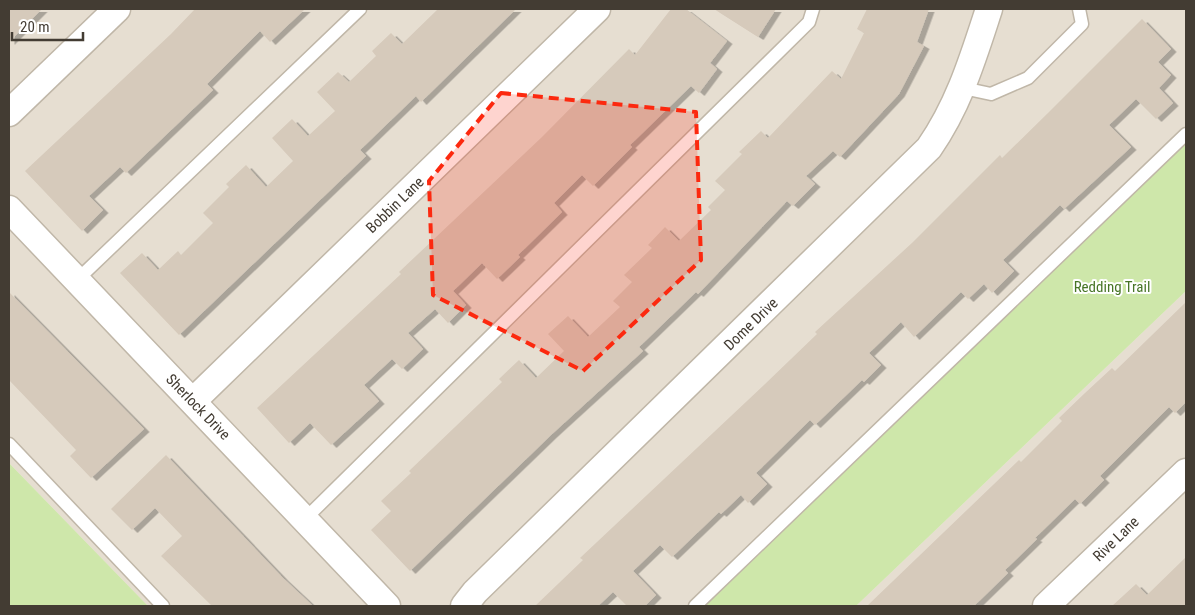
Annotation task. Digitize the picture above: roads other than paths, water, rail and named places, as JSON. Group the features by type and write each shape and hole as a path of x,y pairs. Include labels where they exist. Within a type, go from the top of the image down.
{"street":[{"path":"9,112 117,9"},
{"name":"Bobbin Lane","path":"193,401 597,9"},
{"name":"Dome Drive","path":"464,606 474,592 905,174 929,148 943,128 963,88 989,9"},
{"name":"Sherlock Drive","path":"9,209 387,606"},
{"name":"Rive Lane","path":"1046,606 1186,472"}],"lane":[{"path":"76,281 360,9"},
{"path":"305,519 809,22 813,9"},
{"path":"963,88 991,94 1028,78 1082,24 1079,9"},
{"path":"695,606 1186,134"},
{"path":"9,444 163,606"}],"park label":[{"name":"Redding Trail","path":"1112,287"}]}
